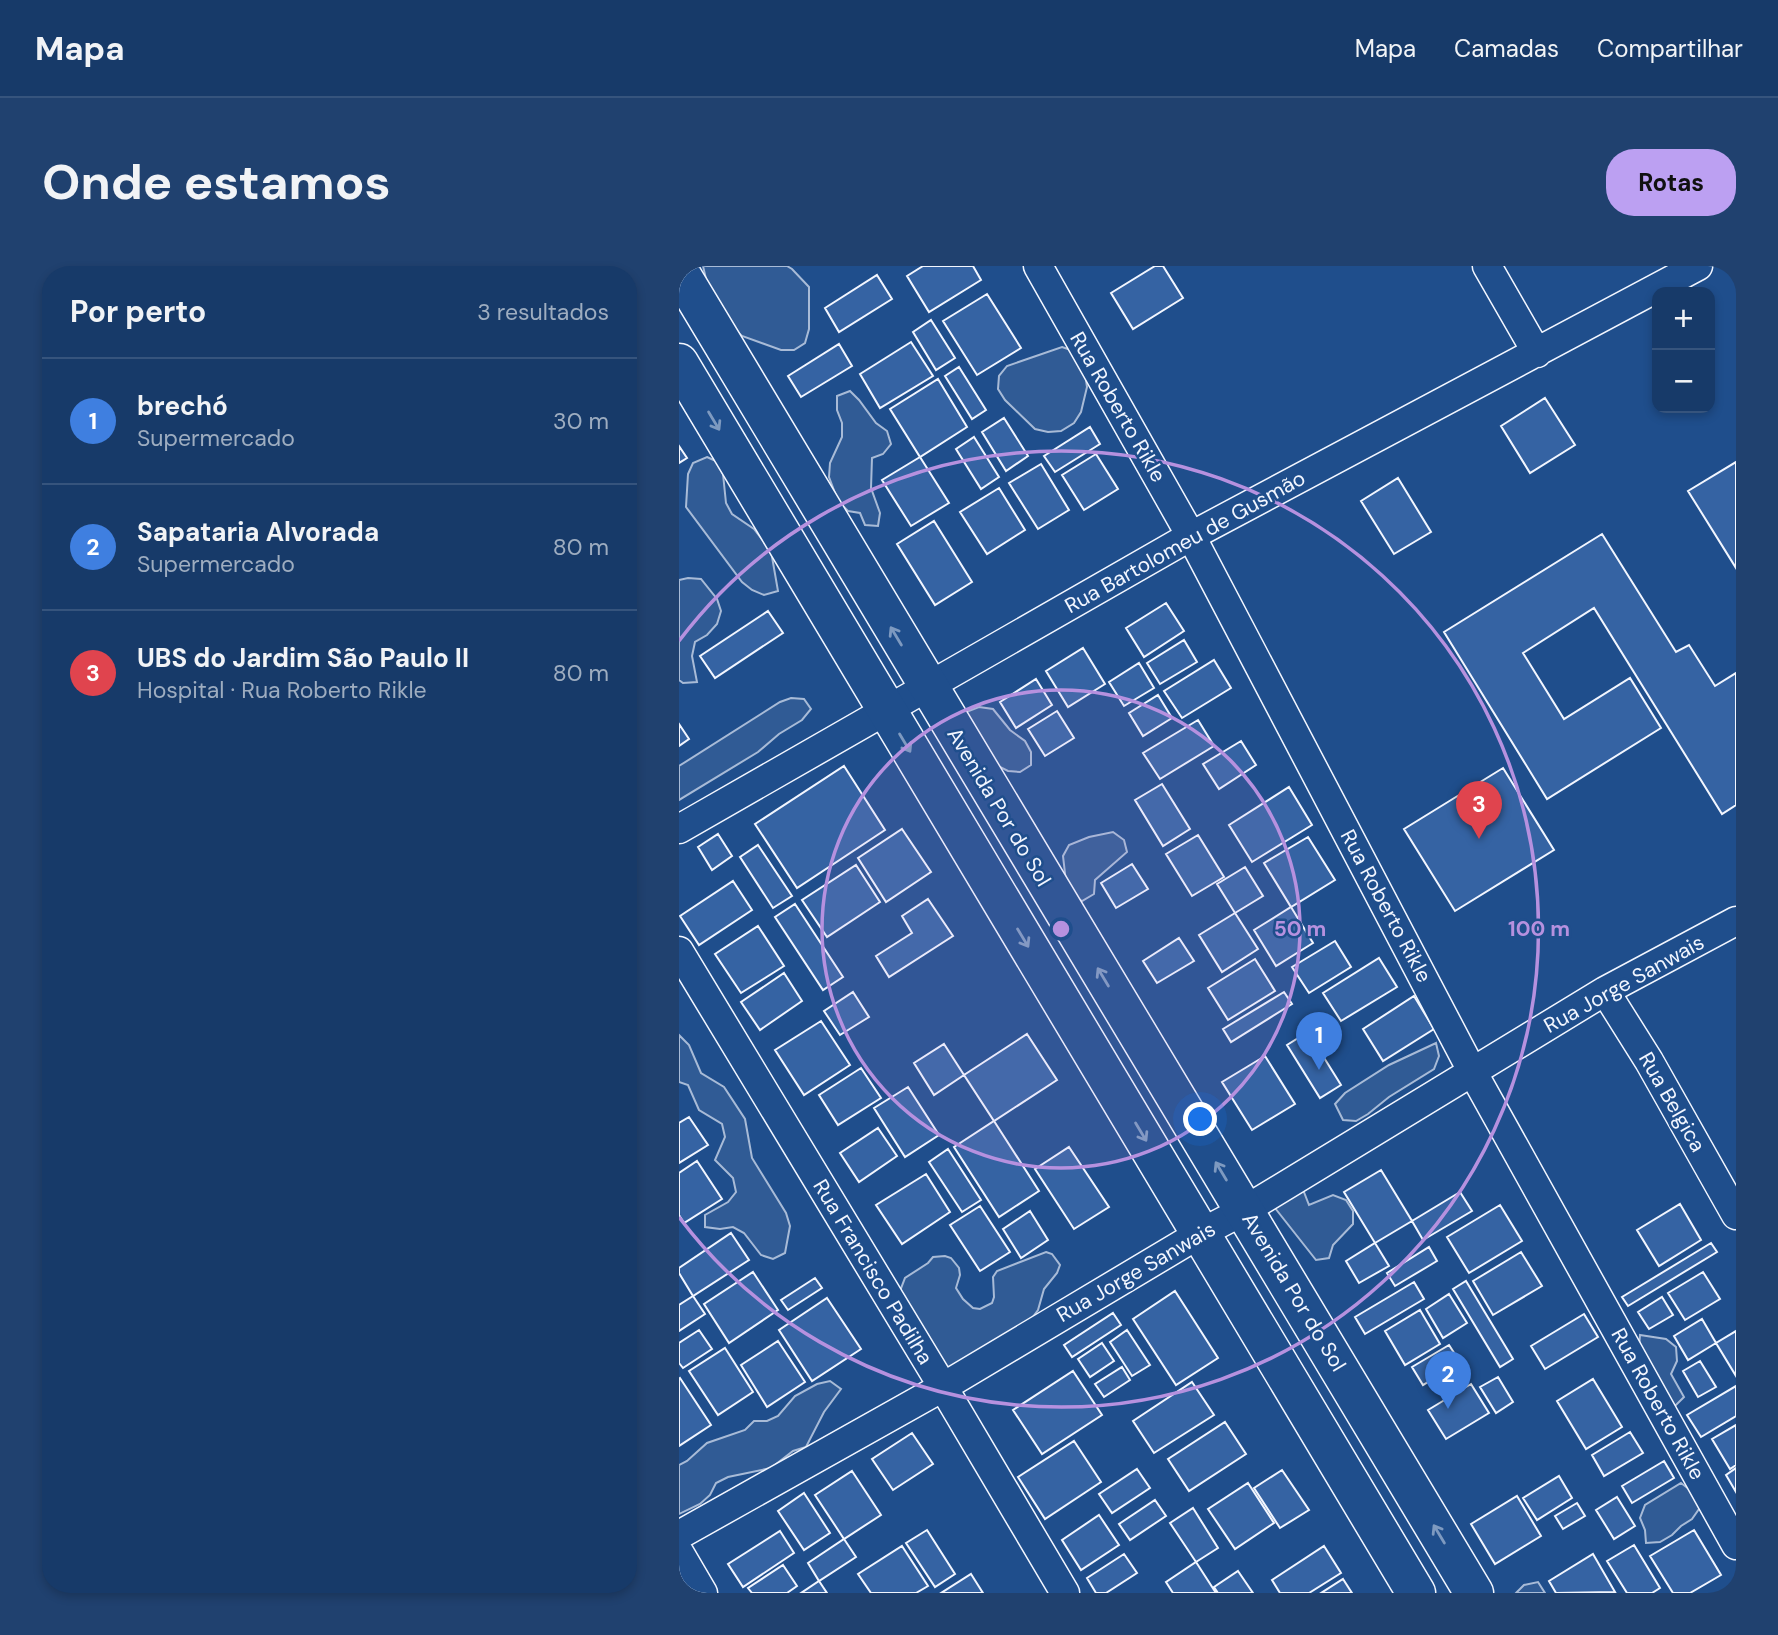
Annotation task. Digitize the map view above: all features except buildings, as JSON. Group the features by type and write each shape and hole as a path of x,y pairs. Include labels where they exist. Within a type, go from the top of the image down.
{"street":[{"name":"Rua Roberto Rikle","path":"1038,266 1191,536 1472,1071 1736,1545"},
{"path":"1487,266 1537,353"},
{"name":"Rua Bartolomeu de Gusmão","path":"679,829 1191,536 1698,266"},
{"name":"Avenida Por do Sol","path":"679,271 926,687 1245,1210 1474,1593"},
{"path":"679,363 1416,1593"},
{"name":"Rua Jorge Sanwais","path":"679,1535 943,1387 1201,1233 1245,1210 1605,991 1736,922"},
{"name":"Rua Francisco Padilha","path":"679,951 1065,1593"},
{"name":"Rua Belgica","path":"1605,991 1649,1061 1736,1215"},
{"path":"679,1552 703,1593"}],"shaded area":[{"path":"703,266 787,266 792,269 809,287 809,329 805,343 794,350 781,350 742,336 732,327 706,279"},
{"path":"1062,347 1074,351 1085,373 1087,387 1081,412 1074,423 1061,431 1035,429 1005,400 998,389 999,376 1007,366"},
{"path":"850,391 876,423 887,431 891,444 883,454 872,458 871,488 880,513 878,526 865,525 860,513 848,511 838,501 829,477 830,463 842,437 837,396"},
{"path":"707,457 718,462 723,474 726,503 732,514 754,529 771,551 778,591 764,595 742,582 686,507 688,474 693,463"},
{"path":"701,579 717,599 721,611 717,624 707,635 695,642 692,656 697,682 683,683 679,680 679,580"},
{"path":"791,698 804,699 811,709 802,720 779,734 758,752 679,800 679,766 780,702"},
{"path":"979,707 993,709 1010,730 1025,741 1031,752 1031,765 1020,772 1008,771 996,765 966,712"},
{"path":"1113,832 1124,840 1127,852 1095,880 1094,894 1082,901 1071,894 1066,882 1063,856 1069,845"},
{"path":"679,1035 689,1045 701,1073 724,1087 745,1119 752,1158 786,1213 790,1226 785,1253 773,1259 761,1255 744,1233 733,1227 705,1227 705,1215 728,1202 736,1192 733,1178 715,1160 725,1137 722,1124 699,1110 688,1085 679,1082"},
{"path":"1436,1043 1439,1056 1434,1069 1356,1121 1343,1120 1335,1104 1345,1093 1389,1065"},
{"path":"1302,1187 1309,1205 1333,1195 1346,1200 1353,1211 1353,1224 1333,1245 1329,1258 1316,1260 1275,1208"},
{"path":"1046,1252 1052,1254 1060,1265 1044,1289 1038,1310 1029,1322 946,1373 897,1299 905,1278 933,1257 951,1258 959,1268 956,1288 973,1308 980,1309 992,1303 993,1277 997,1271"},
{"path":"1640,1335 1666,1339 1676,1347 1677,1361 1671,1374 1684,1397 1674,1407 1639,1348"},
{"path":"830,1381 841,1389 824,1412 806,1447 793,1451 771,1468 728,1477 716,1483 710,1495 700,1504 679,1514 679,1465 707,1443 745,1430 754,1421 767,1421 778,1416 795,1396 817,1384"},
{"path":"1681,1483 1698,1496 1699,1509 1692,1519 1672,1535 1660,1542 1646,1543 1640,1518 1645,1505"},
{"path":"1538,1582 1545,1593 1516,1593 1524,1585"}],"place":[{"name":"UBS do Jardim São Paulo II","path":"1479,839"},
{"name":"brechó","path":"1319,1070"},
{"name":"Sapataria Alvorada","path":"1448,1409"}]}
